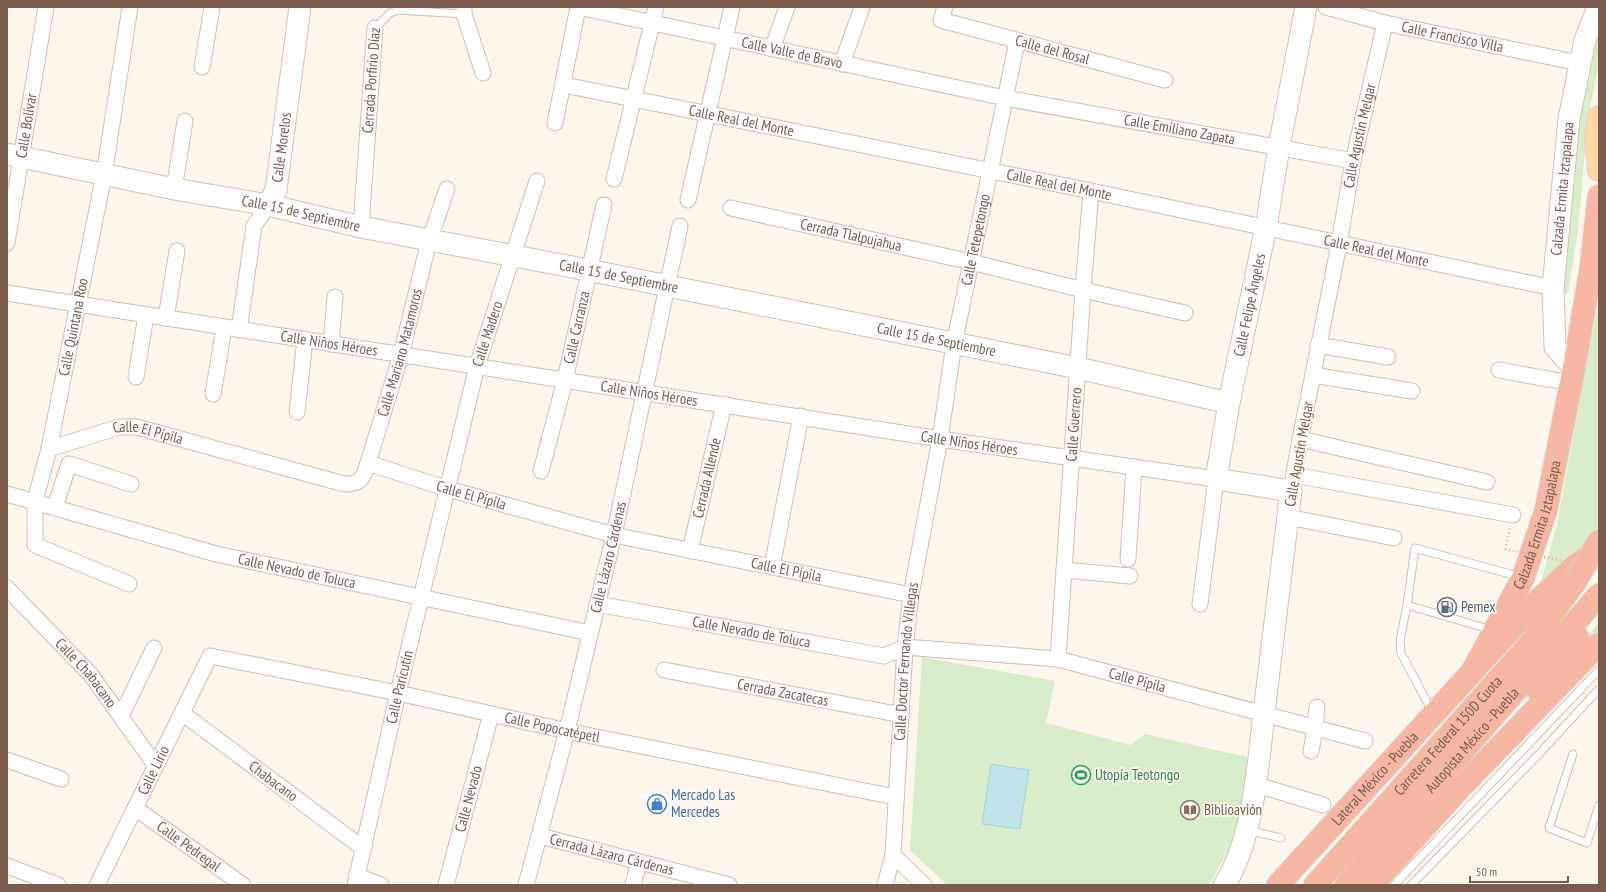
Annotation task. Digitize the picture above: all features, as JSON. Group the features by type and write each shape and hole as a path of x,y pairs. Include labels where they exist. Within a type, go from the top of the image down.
{"highway":[{"name":"Calzada Ermita Iztapalapa","path":"1472,672 1523,578 1546,510 1591,268 1599,196"},
{"path":"1575,573 1599,541"},
{"name":"Lateral México - Puebla","path":"1278,885 1433,713 1555,582 1599,550"},
{"name":"Carretera Federal 150D Cuota","path":"1315,885 1530,644 1575,573"},
{"name":"Autopista México - Puebla","path":"1346,885 1599,596"},
{"path":"1503,743 1536,693 1599,610"},
{"path":"1372,885 1503,743 1599,644"},
{"path":"1543,703 1599,658"}],"main road":[{"name":"Calzada Ermita Iztapalapa","path":"1599,117 1596,138 1599,170"}],"street":[{"name":"Calle Bolívar","path":"7,243 14,156 46,7"},
{"name":"Calle Quintana Roo","path":"130,7 104,175 49,449 35,501 35,545 130,584"},
{"path":"202,67 212,7"},
{"name":"Calle Morelos","path":"239,330 254,226 276,190 300,7"},
{"path":"555,123 564,85 578,7"},
{"name":"Calle Valle de Bravo","path":"578,7 1005,98"},
{"path":"614,179 656,7"},
{"path":"688,200 709,115 732,7"},
{"path":"772,49 787,7"},
{"path":"842,64 862,7"},
{"name":"Calle Felipe Ángeles","path":"1200,604 1216,479 1229,403 1266,227 1279,146 1306,7"},
{"name":"Calle Francisco Villa","path":"1326,7 1385,23 1579,63"},
{"name":"Calzada Ermita Iztapalapa","path":"1572,376 1555,347 1553,288 1569,120 1579,63 1585,40 1598,7"},
{"path":"464,10 483,73"},
{"name":"Calle del Rosal","path":"943,13 1017,42 1165,80"},
{"name":"Calle Agustín Melgar","path":"1224,885 1238,856 1248,830 1264,714 1292,483 1339,244 1353,161 1385,23"},
{"name":"Cerrada Porfirio Díaz","path":"362,227 375,28"},
{"name":"Calle Tetepetongo","path":"940,439 954,344 1017,42"},
{"name":"Calle Real del Monte","path":"564,85 634,101 1091,191 1553,288"},
{"name":"Calle Emiliano Zapata","path":"1005,98 1279,146 1353,161"},
{"path":"174,189 185,121"},
{"name":"Calle 15 de Septiembre","path":"14,156 174,189 268,205 430,241 588,270 1078,368 1229,403"},
{"name":"Calle Madero","path":"448,489 477,366 537,181"},
{"name":"Calle Mariano Matamoros","path":"368,463 401,355 430,241 447,190"},
{"name":"Calle Guerrero","path":"1058,659 1071,457 1091,191"},
{"name":"Calle Carranza","path":"541,471 565,380 588,270 604,205"},
{"name":"Cerrada Tlalpujahua","path":"731,208 971,262 1083,290"},
{"name":"Calle Lázaro Cárdenas","path":"526,885 567,731 614,535 680,226"},
{"path":"166,318 177,251"},
{"path":"1083,290 1185,313"},
{"name":"Calle Niños Héroes","path":"7,293 224,328 801,416 940,439 1216,479 1292,483"},
{"path":"331,344 335,297"},
{"path":"136,377 146,315"},
{"path":"214,394 224,328"},
{"path":"297,412 305,340"},
{"path":"1318,345 1388,357"},
{"path":"1499,370 1572,376"},
{"path":"1313,375 1412,391"},
{"name":"Cerrada Allende","path":"690,551 724,404"},
{"path":"772,566 801,416"},
{"name":"Calle El Pípila","path":"49,449 119,427 137,427 344,484 354,484 362,479 368,463 448,489 614,535 911,595"},
{"name":"Calle Doctor Fernando Villegas","path":"885,885 893,855 895,797 902,715 905,647 911,595 940,439"},
{"path":"1300,439 1487,482"},
{"path":"55,507 69,464 131,484"},
{"path":"1128,559 1134,467"},
{"path":"1292,483 1513,516"},
{"name":"Calle Paricutín","path":"356,881 398,693 448,489"},
{"name":"Calle Nevado de Toluca","path":"7,494 216,554 590,633"},
{"path":"1288,517 1394,538"},
{"path":"1064,570 1130,576"},
{"name":"Calle Chabacano","path":"7,588 91,674 156,766"},
{"name":"Calle Nevado de Toluca","path":"597,604 884,656 905,647"},
{"name":"Calle Pípila","path":"905,647 1058,659 1364,741"},
{"path":"121,716 154,648"},
{"name":"Calle Popocatépetl","path":"210,656 398,693 567,731 895,797"},
{"name":"Calle Lirio","path":"97,885 210,656"},
{"name":"Cerrada Zacatecas","path":"664,670 902,715"},
{"path":"1311,751 1317,707"},
{"name":"Chabacano","path":"182,713 364,849"},
{"name":"Calle Nevado","path":"446,885 491,714"},
{"path":"7,760 61,779"},
{"path":"1254,784 1323,805"},
{"name":"Calle Pedregal","path":"135,808 243,885"},
{"name":"Cerrada Lázaro Cárdenas","path":"540,836 720,884"},
{"path":"893,855 924,885"},
{"path":"633,885 639,862"},
{"path":"7,866 58,885"},
{"path":"356,881 381,885"}],"lane":[{"name":"Cerrada Porfirio Díaz","path":"375,28 390,13 398,10 464,10"},
{"path":"1433,713 1401,653 1400,641 1415,548 1523,578"},
{"path":"1407,605 1493,631"},
{"path":"1394,885 1599,670"},
{"path":"1411,885 1539,754 1599,689"},
{"path":"1573,754 1549,828 1587,843 1599,804"},
{"path":"1248,830 1281,838"}],"path":[{"path":"1505,549 1575,573"}],"green space":[{"path":"1599,23 1599,65 1588,117 1578,230 1568,294 1559,293 1577,117"},
{"path":"1599,298 1599,533 1544,582 1541,582 1557,524"},
{"path":"1599,622 1599,630 1560,673"},
{"name":"Utopía Teotongo","path":"922,657 1055,681 1046,723 1131,745 1145,734 1247,757 1246,793 1235,839 1209,885 947,885 910,850"}],"water":[{"path":"991,764 1029,770 1020,829 982,824"}],"place":[{"name":"Pemex","path":"1447,607"},
{"name":"Utopía Teotongo","path":"1081,775"},
{"name":"Mercado Las Mercedes","path":"657,804"},
{"name":"Biblioavión","path":"1190,810"}]}
